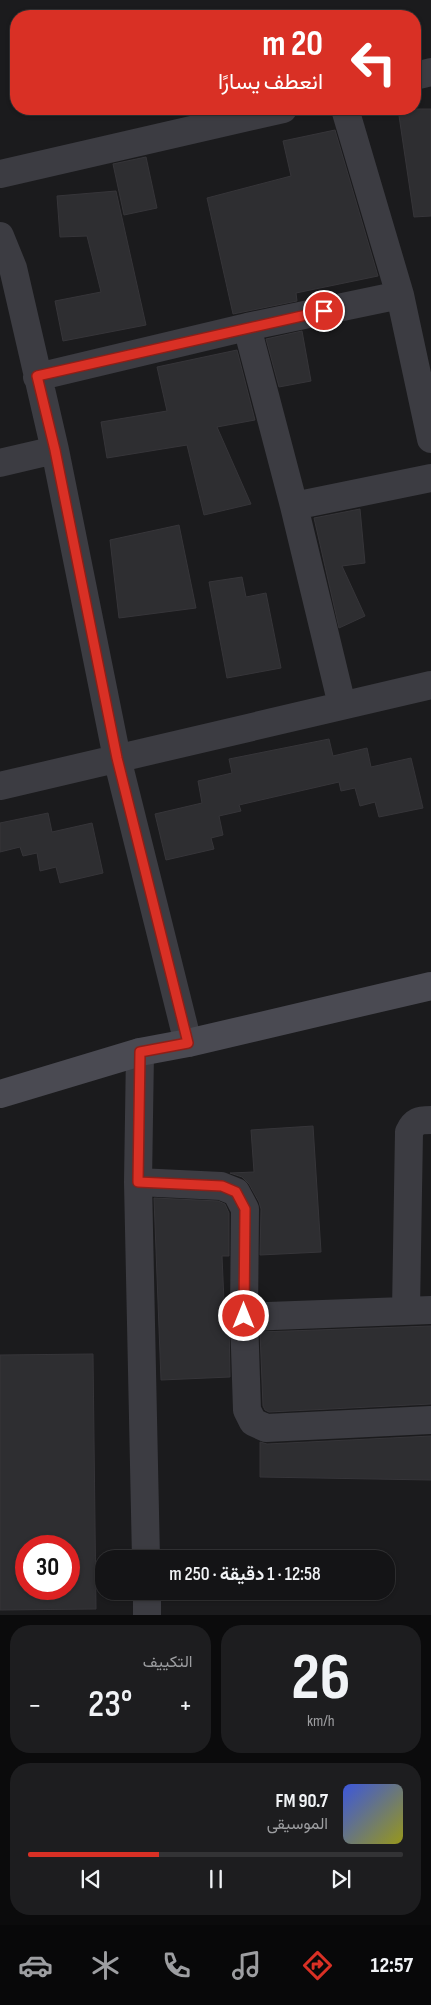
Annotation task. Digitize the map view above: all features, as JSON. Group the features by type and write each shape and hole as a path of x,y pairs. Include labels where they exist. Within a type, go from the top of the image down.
{"main road":[{"path":"0,1094 140,1052 188,1043 431,986"}],"street":[{"path":"0,174 257,115"},
{"path":"347,115 400,295 431,439"},
{"path":"0,236 7,270 37,376 55,450 117,758 188,1043"},
{"path":"37,376 247,327 400,295"},
{"path":"247,327 294,506 342,705"},
{"path":"0,463 55,450"},
{"path":"294,506 431,478"},
{"path":"0,786 431,685"},
{"path":"140,1052 138,1182 146,1550"},
{"path":"244,1316 419,1310 409,1132 412,1125 419,1120 431,1120"},
{"path":"138,1182 222,1186 236,1192 245,1209 244,1316 247,1410 253,1422 266,1428 431,1420"},
{"path":"147,1600 147,1615"}],"building":[{"path":"421,109 431,109 431,216 414,217 399,115 421,115"},
{"path":"335,130 378,276 296,293 297,301 233,314 207,198 291,176 283,141"},
{"path":"146,157 157,208 124,215 113,164"},
{"path":"116,191 146,325 63,341 55,301 101,292 87,236 60,237 57,196"},
{"path":"302,331 311,381 279,387 266,339"},
{"path":"237,350 255,420 217,427 251,504 204,515 187,445 107,458 101,422 167,411 157,367"},
{"path":"360,509 365,563 342,566 365,616 339,628 314,518"},
{"path":"179,525 196,608 119,618 110,540"},
{"path":"242,577 246,597 266,593 281,668 227,678 209,582"},
{"path":"329,739 333,756 367,748 371,767 411,758 423,808 379,817 375,802 360,806 355,788 341,791 339,782 239,805 241,811 219,816 223,835 211,838 214,849 166,860 155,814 202,803 198,781 232,773 229,759"},
{"path":"48,813 52,832 92,823 103,873 60,883 56,867 40,871 37,853 23,856 20,847 0,852 0,823"},
{"path":"313,1126 321,1252 260,1255 261,1209 259,1202 249,1184 242,1177 230,1173 254,1172 251,1130"},
{"path":"154,1198 218,1201 225,1204 229,1213 229,1256 222,1256 225,1324 229,1323 230,1377 161,1380"},
{"path":"431,1326 431,1404 269,1412 263,1406 260,1332"},
{"path":"93,1354 96,1609 0,1610 0,1355"},
{"path":"431,1436 431,1480 260,1477 260,1442 267,1444"}],"route":[{"path":"244,1316 245,1209 236,1192 222,1186 138,1182 140,1052 188,1043 117,758 55,450 37,376 324,311"}]}
